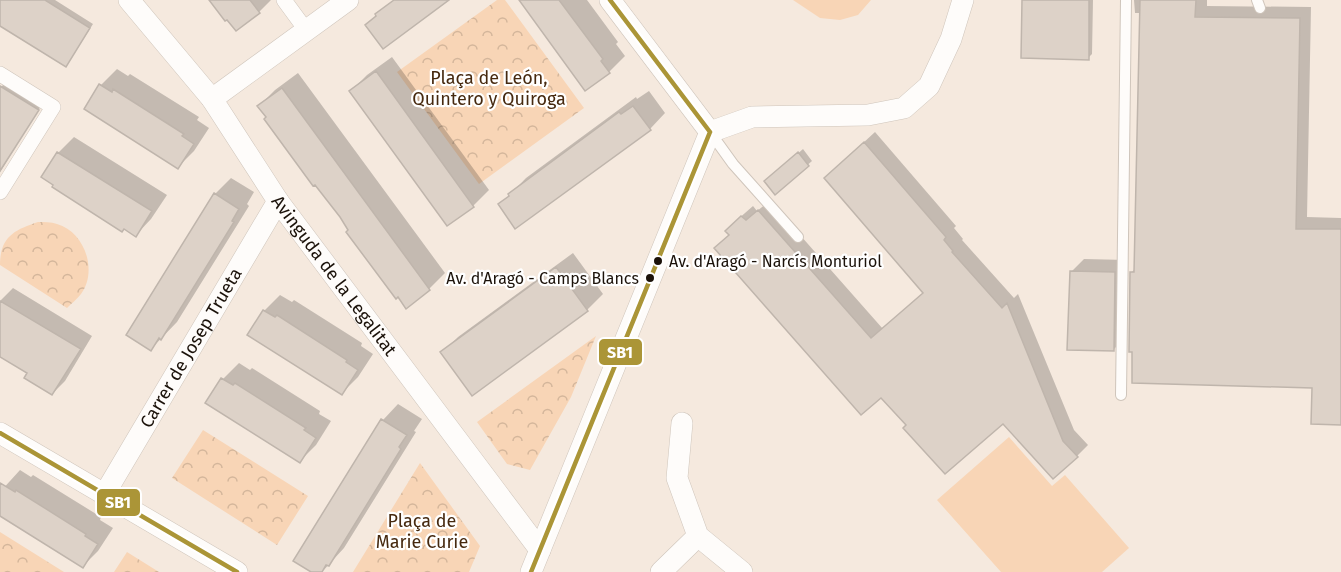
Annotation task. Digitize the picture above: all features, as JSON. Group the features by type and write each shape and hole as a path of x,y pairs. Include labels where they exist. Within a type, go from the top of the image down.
{"street":[{"name":"Avinguda de la Legalitat","path":"129,0 212,99 278,201 540,550"},
{"path":"284,0 306,30"},
{"path":"212,99 348,0"},
{"path":"610,0 710,132"},
{"path":"531,572 710,132 752,117 868,115 904,108 929,86 951,39 963,0"},
{"path":"0,74 53,107 0,192"},
{"name":"Carrer de Josep Trueta","path":"104,495 278,201"},
{"path":"682,423 677,478 698,536 742,572"},
{"path":"0,433 237,572"},
{"path":"661,572 698,536"}],"lane":[{"path":"1121,395 1126,0"},
{"path":"710,132 733,164 798,237"}],"green space":[{"name":"Plaça de León, Quintero y Quiroga","path":"497,0 505,0 584,108 479,184 397,72"},
{"path":"793,0 871,0 858,15 840,20 820,18"},
{"path":"38,222 55,223 67,228 75,235 86,253 88,274 86,285 81,294 67,308 0,265 3,248 10,236"},
{"path":"596,336 571,397 530,470 507,464 477,422"},
{"path":"203,430 308,496 277,545 172,478"},
{"path":"1009,437 1052,486 1065,475 1129,548 1102,572 1001,572 937,500"},
{"name":"Plaça de Marie Curie","path":"420,463 480,546 469,572 353,572"},
{"path":"0,532 64,572 0,572"},
{"path":"127,552 159,572 114,572"}],"building":[{"path":"0,0 45,0 90,28 66,67 0,26"},
{"path":"209,0 250,0 260,13 236,31"},
{"path":"394,0 449,0 383,49 365,25 376,16 375,14"},
{"path":"519,0 559,0 603,59 601,61 610,73 585,91"},
{"path":"1022,0 1089,0 1089,60 1021,58"},
{"path":"1140,0 1196,0 1195,17 1300,18 1296,229 1341,229 1341,425 1311,424 1312,388 1132,383 1132,352 1129,352 1130,272 1134,272"},
{"path":"376,71 474,207 447,226 349,91"},
{"path":"99,84 112,92 113,89 184,134 182,136 194,144 178,169 84,109"},
{"path":"0,86 39,110 0,171"},
{"path":"282,88 430,290 406,309 346,232 348,230 340,217 315,185 313,186 264,119 266,117 257,106"},
{"path":"633,106 651,130 515,229 498,204 509,196 508,194 619,112 621,114"},
{"path":"864,142 946,237 944,240 952,252 1002,308 1007,303 1063,441 1078,457 1053,479 1003,424 945,474 903,428 906,425 881,398 861,415 714,248 729,235 725,231 741,216 746,220 758,210 871,338 923,293 824,178"},
{"path":"57,152 152,211 136,237 124,229 122,232 52,187 53,185 41,177"},
{"path":"798,152 809,166 775,195 764,181"},
{"path":"214,193 239,209 232,221 234,222 161,340 159,338 151,351 126,335"},
{"path":"556,267 588,311 472,396 440,352"},
{"path":"1070,271 1115,272 1114,351 1067,350"},
{"path":"0,301 81,349 52,395 24,378 27,373 0,357"},
{"path":"263,310 275,317 277,315 347,360 346,362 358,370 342,395 247,335"},
{"path":"221,378 233,385 235,383 306,428 304,430 316,438 300,463 205,403"},
{"path":"381,419 407,435 399,447 401,449 329,566 326,565 322,572 311,572 293,561"},
{"path":"0,483 15,492 16,490 98,544 83,568 0,516"}],"transit line":[{"name":"SB1","path":"610,0 710,132"},
{"name":"SB1","path":"531,572 710,132"},
{"name":"SB1","path":"0,433 237,572"}],"place":[{"name":"Av. d'Aragó - Narcís Monturiol","path":"658,261"},
{"name":"Av. d'Aragó - Camps Blancs","path":"650,278"}]}
